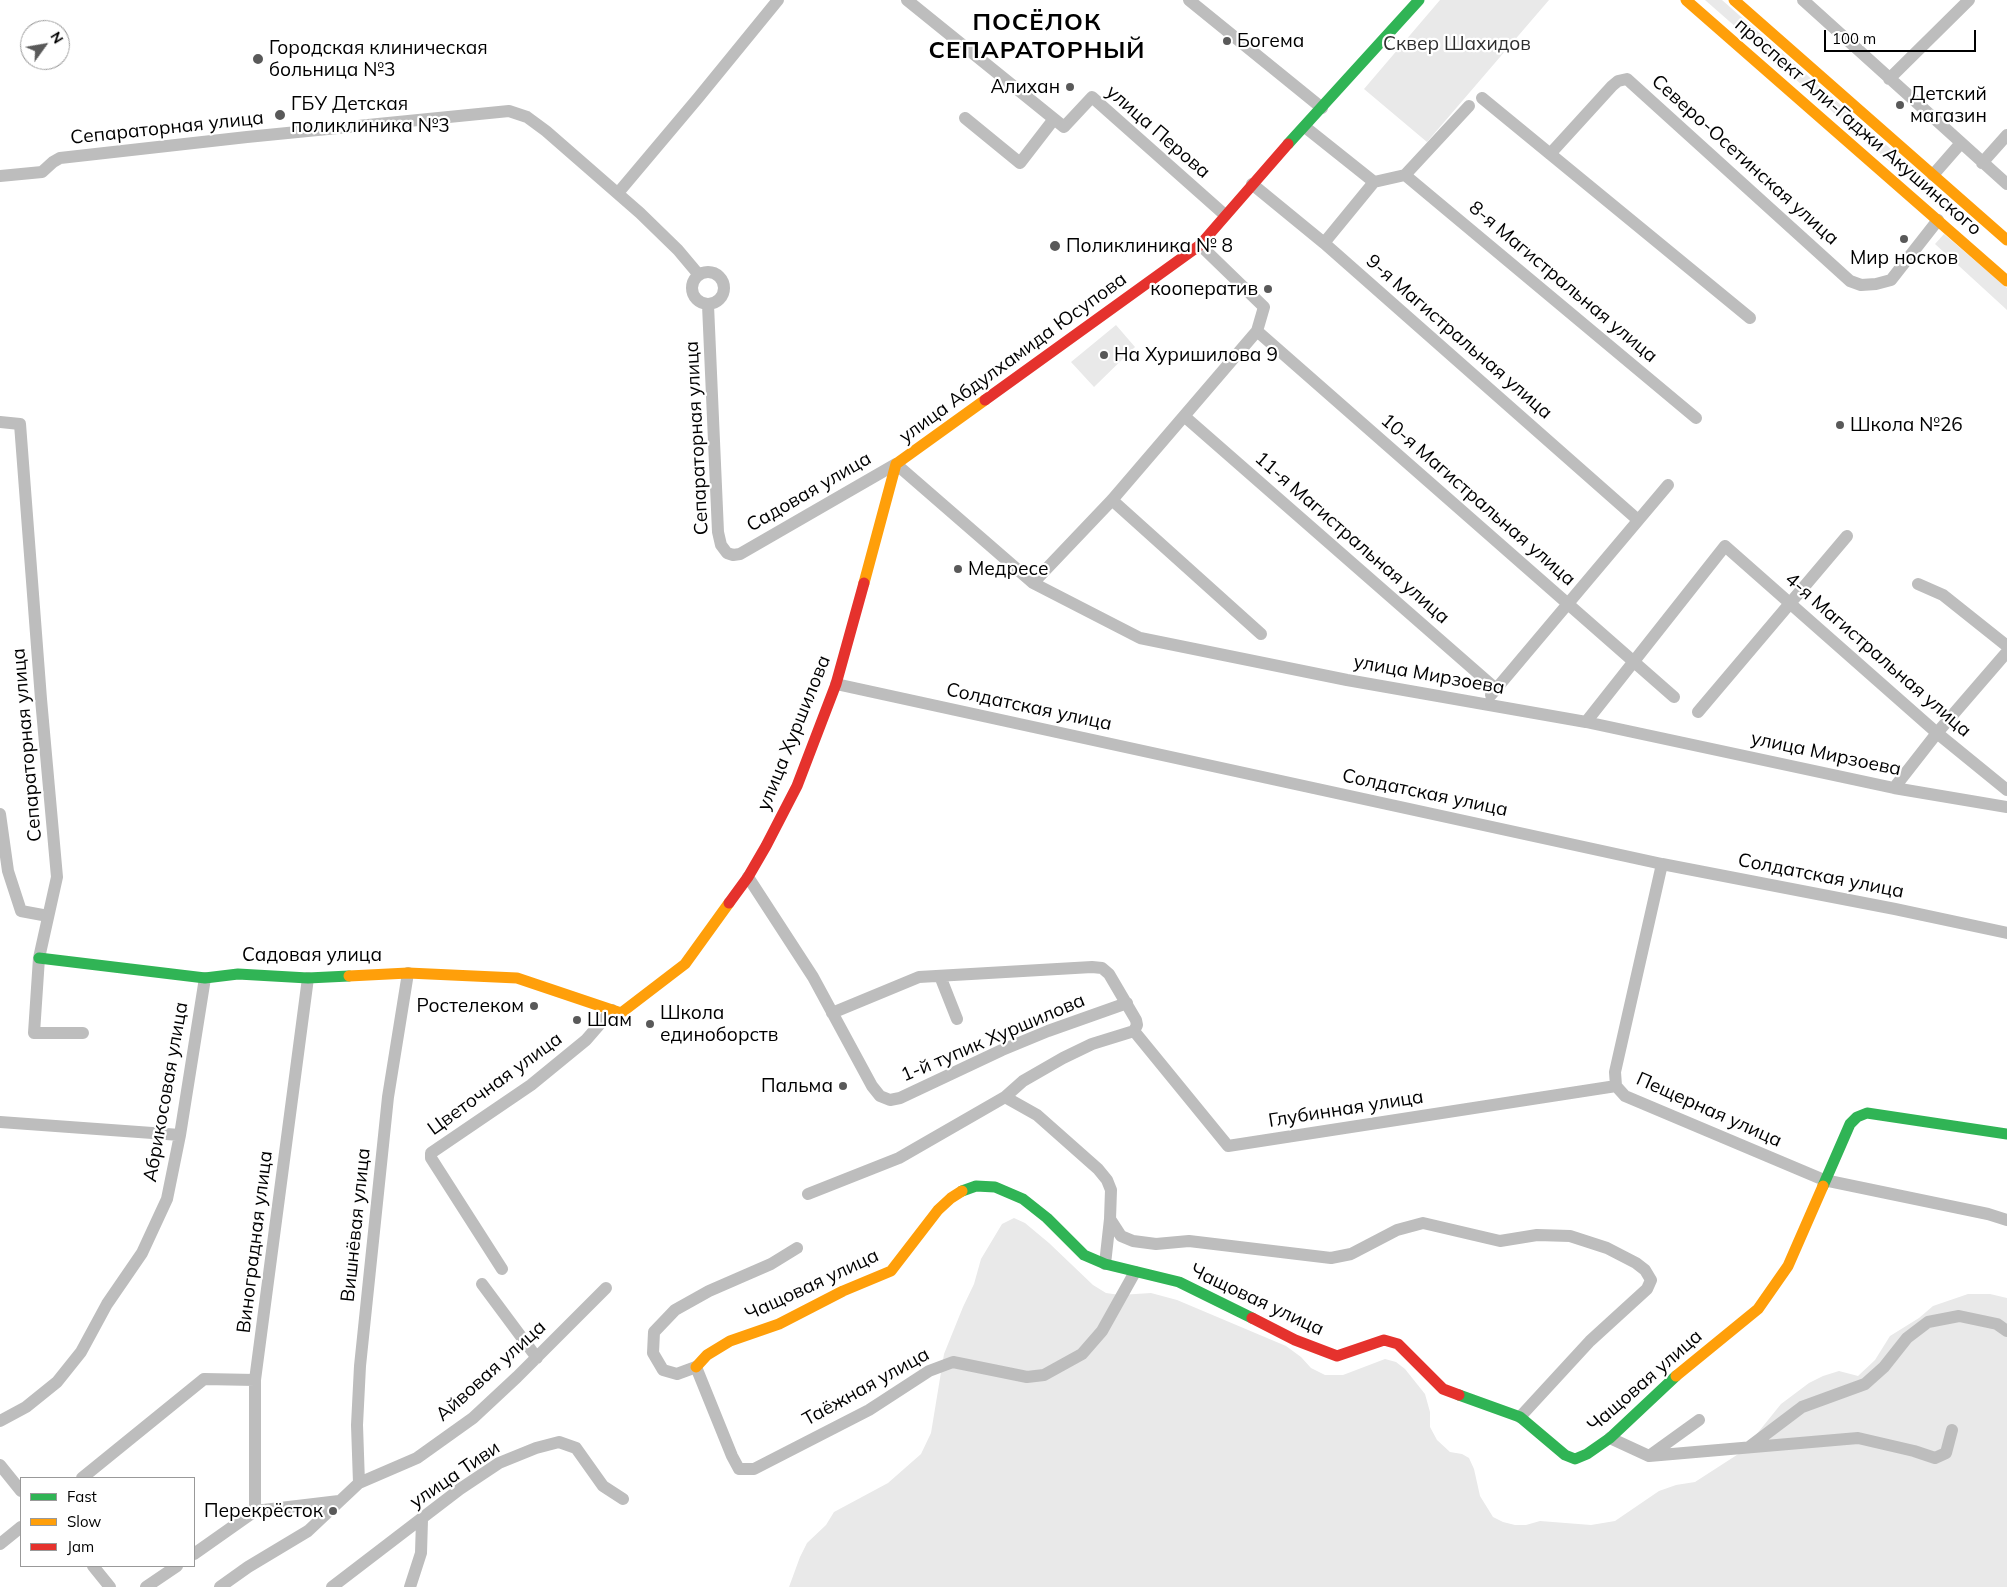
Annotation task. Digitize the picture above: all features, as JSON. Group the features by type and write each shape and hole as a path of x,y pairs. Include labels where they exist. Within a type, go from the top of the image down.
{"street":[{"path":"618,193 778,0"},
{"path":"1189,0 1322,108"},
{"name":"улица Абдулхамида Юсупова","path":"896,464 1200,245 1252,184 1419,0"},
{"name":"проспект Али-Гаджи Акушинского","path":"1686,0 2007,280"},
{"name":"проспект Али-Гаджи Акушинского","path":"1734,0 2007,240"},
{"path":"1803,0 2007,184"},
{"path":"1889,79 1969,0"},
{"path":"915,3 1054,119 1020,162 965,118"},
{"name":"Северо-Осетинская улица","path":"1550,154 1612,86 1618,81 1627,80 1850,281 1862,285 1891,280 1938,220"},
{"name":"улица Перова","path":"1054,119 1064,127 1092,97 1225,215"},
{"path":"1482,98 1750,318"},
{"path":"1324,243 1374,182 1405,175 1469,106"},
{"name":"Сепараторная улица","path":"0,176 42,172 52,162 60,158 509,111 527,117 540,126 618,193 678,250 699,275"},
{"path":"1305,127 1374,182"},
{"path":"1982,162 2007,135"},
{"path":"1913,198 1932,192 1932,175 1961,143"},
{"name":"8-я Магистральная улица","path":"1405,175 1696,418"},
{"name":"9-я Магистральная улица","path":"1252,184 1324,243 1638,520"},
{"path":"1033,583 1112,500 1257,331 1264,306 1200,245"},
{"path":"705,272 717,275 724,285 722,298 718,302 708,305 697,301 692,284 699,275 705,272"},
{"name":"Сепараторная улица","path":"708,305 718,532 721,545 727,553 733,556 740,554"},
{"name":"10-я Магистральная улица","path":"1257,331 1674,697"},
{"name":"11-я Магистральная улица","path":"1184,416 1496,689"},
{"name":"Сепараторная улица","path":"0,422 20,424 57,877 39,958 34,1033 83,1033"},
{"name":"Садовая улица","path":"740,554 896,464"},
{"name":"улица Мирзоева","path":"896,464 1033,583 1140,638 1348,680 1586,722 1894,788 2007,807"},
{"name":"улица Хуршилова","path":"612,1010 621,1013 685,964 748,877 766,846 797,786 836,684 896,464"},
{"path":"1483,704 1668,485"},
{"path":"1112,500 1261,634"},
{"path":"1698,712 1847,536"},
{"name":"4-я Магистральная улица","path":"1634,662 1725,546 1938,733 2007,790"},
{"path":"1918,584 1942,595 2007,646"},
{"path":"1894,788 2007,652"},
{"path":"1586,722 1634,662"},
{"name":"Солдатская улица","path":"836,684 1662,864 1886,907 2007,934"},
{"path":"0,814 8,871 21,911 48,916"},
{"name":"Пещерная улица","path":"1662,864 1616,1072 1616,1086 1625,1096 1824,1180 1988,1214 2007,1220"},
{"name":"1-й тупик Хуршилова","path":"748,877 813,977 872,1086 880,1096 890,1100 900,1098 1002,1050 1048,1031 1127,1004"},
{"name":"Садовая улица","path":"39,958 205,978 238,974 308,978 408,973 517,978 612,1010"},
{"name":"1-й тупик Хуршилова","path":"832,1013 919,977 1102,968 1109,974 1136,1020 1137,1025 1134,1030"},
{"name":"Вишнёвая улица","path":"359,1483 357,1425 360,1366 388,1097 408,973"},
{"path":"940,976 957,1020"},
{"name":"Абрикосовая улица","path":"0,1421 26,1407 57,1382 81,1352 107,1304 142,1253 166,1199 180,1135 205,978"},
{"name":"Виноградная улица","path":"255,1511 255,1380 308,978"},
{"name":"Цветочная улица","path":"502,1270 431,1158 431,1153 532,1085 586,1040 612,1010"},
{"path":"808,1194 899,1158 1005,1097 1023,1081 1063,1058 1092,1044 1134,1030"},
{"name":"Глубинная улица","path":"1134,1030 1228,1146 1616,1086"},
{"path":"1005,1097 1037,1115 1070,1143 1107,1180 1111,1190 1105,1264"},
{"name":"Чащовая улица","path":"696,1368 707,1355 730,1341 779,1324 843,1292 891,1271 938,1210 962,1191 976,1186 995,1187 1023,1199 1047,1218 1084,1255 1105,1264 1179,1282 1295,1340 1337,1356 1384,1340 1398,1344 1443,1390 1520,1417 1565,1455 1575,1459 1587,1454 1610,1438 1676,1376 1758,1309 1788,1266 1824,1180 1850,1124 1856,1118 1868,1113 2007,1134"},
{"path":"0,1122 180,1135"},
{"path":"1110,1219 1121,1236 1133,1241 1156,1244 1190,1241 1331,1258 1351,1254 1397,1230 1423,1223 1500,1241 1538,1235 1570,1236 1607,1248 1636,1263 1645,1270 1651,1280 1648,1289 1590,1340 1520,1417"},
{"path":"696,1368 677,1374 663,1370 653,1353 654,1332 675,1310 709,1291 771,1264 797,1248"},
{"name":"Таёжная улица","path":"696,1368 739,1469 754,1470 869,1410 930,1371 953,1362 1027,1377 1044,1375 1082,1354 1102,1331 1136,1272"},
{"path":"482,1284 536,1358"},
{"name":"Айвовая улица","path":"220,1587 248,1567 308,1531 359,1483 417,1458 472,1418 606,1288"},
{"path":"1749,1447 1802,1407 1865,1384 1884,1367 1906,1338 1928,1322 1959,1316 1997,1324 2007,1330"},
{"path":"83,1477 204,1379 255,1380"},
{"path":"1649,1456 1699,1420"},
{"path":"1610,1438 1649,1456 1858,1438 1935,1458 1946,1453 1952,1430"},
{"name":"улица Тиви","path":"332,1587 438,1506 499,1464 536,1448 559,1442 576,1448 603,1486 623,1499"},
{"path":"0,1465 20,1490"},
{"path":"195,1553 255,1511 339,1501"},
{"path":"410,1587 421,1553 422,1520"},
{"path":"0,1544 20,1528"},
{"path":"94,1567 110,1587"},
{"path":"146,1587 176,1567"}],"green space":[{"name":"Сквер Шахидов","path":"1440,0 1549,0 1427,142 1364,89"},
{"path":"1705,0 1722,0 1926,180 1928,187 1923,189 1915,184"},
{"path":"1944,234 2007,288 2007,310 1935,244"},
{"name":"На Хуришилова 9","path":"1116,325 1135,347 1094,387 1071,362"},
{"path":"1014,1218 1025,1223 1093,1285 1106,1293 1120,1295 1151,1293 1177,1300 1286,1346 1301,1357 1311,1368 1325,1375 1343,1375 1385,1359 1396,1362 1405,1369 1425,1394 1430,1412 1430,1427 1437,1440 1450,1452 1462,1454 1469,1458 1474,1469 1480,1496 1493,1517 1515,1525 1526,1525 1540,1521 1591,1525 1615,1521 1659,1491 1676,1485 1695,1482 1743,1451 1781,1404 1809,1383 1839,1371 1858,1376 1875,1360 1890,1336 1919,1318 1933,1306 1968,1294 1990,1294 2007,1298 2007,1587 789,1587 807,1543 826,1525 834,1512 888,1483 921,1454 931,1433 944,1354 974,1284 981,1259 1002,1224"}],"traffic: fast":[{"path":"1288,144 1419,0"},
{"path":"39,958 205,978 238,974 308,978 349,976"},
{"path":"1823,1186 1850,1124 1857,1117 1867,1113 2007,1134"},
{"path":"962,1191 976,1186 995,1187 1023,1199 1047,1218 1084,1255 1105,1264 1179,1282 1252,1318"},
{"path":"1459,1395 1520,1417 1565,1455 1575,1459 1587,1454 1610,1438 1676,1376"}],"traffic: slow":[{"path":"1686,0 2007,281"},
{"path":"1734,0 2007,240"},
{"path":"864,583 896,464 985,400"},
{"path":"349,976 408,973 517,978 621,1013 685,964 729,903"},
{"path":"1676,1376 1758,1309 1788,1266 1823,1186"},
{"path":"696,1367 707,1355 730,1341 779,1324 843,1291 891,1271 938,1210 962,1191"}],"traffic: jam":[{"path":"985,400 1200,245 1288,144"},
{"path":"729,903 748,877 797,786 836,684 864,583"},
{"path":"1252,1318 1295,1340 1337,1356 1384,1340 1398,1344 1443,1389 1459,1395"}],"place":[{"name":"Богема","path":"1227,41"},
{"name":"Городская клиническая больница №3","path":"258,59"},
{"name":"Алихан","path":"1070,87"},
{"name":"Детский магазин","path":"1900,105"},
{"name":"ГБУ Детская поликлиника №3","path":"280,115"},
{"name":"Мир носков","path":"1904,239"},
{"name":"Поликлиника № 8","path":"1055,246"},
{"name":"кооператив","path":"1268,289"},
{"name":"На Хуришилова 9","path":"1104,355"},
{"name":"Школа №26","path":"1840,425"},
{"name":"Медресе","path":"958,569"},
{"name":"Ростелеком","path":"534,1006"},
{"name":"Шам","path":"577,1020"},
{"name":"Школа единоборств","path":"650,1024"},
{"name":"Пальма","path":"843,1086"},
{"name":"Перекрёсток","path":"333,1511"}],"district":[{"name":"ПОСЁЛОК СЕПАРАТОРНЫЙ","path":"1037,37"}]}
